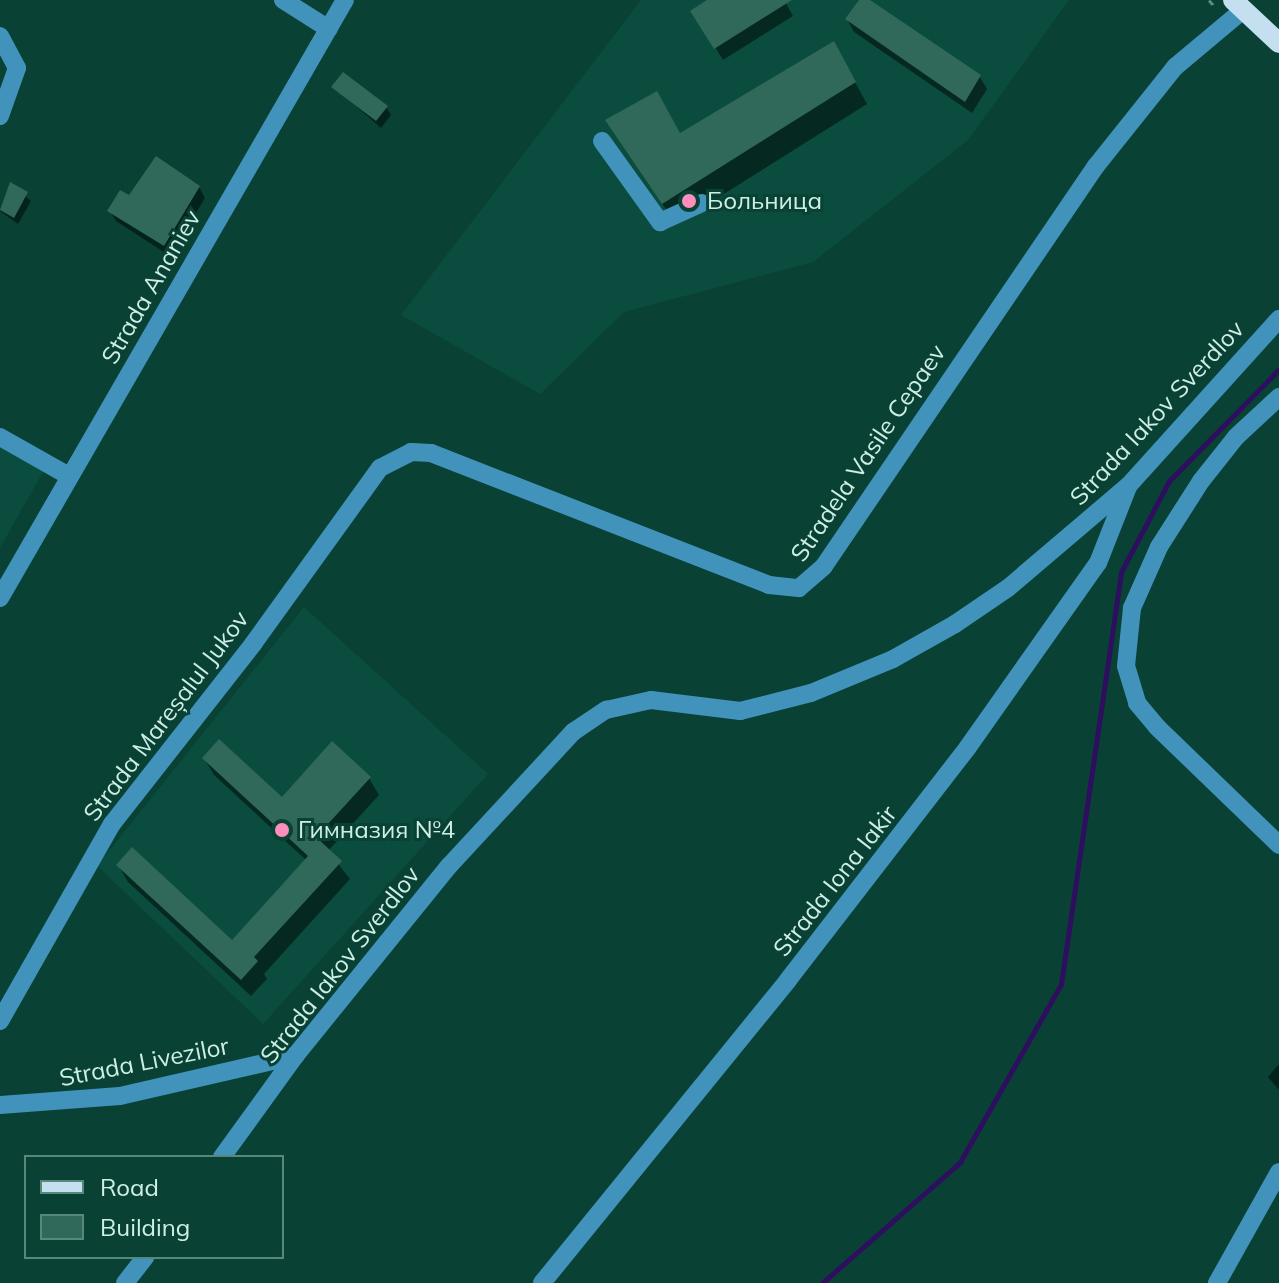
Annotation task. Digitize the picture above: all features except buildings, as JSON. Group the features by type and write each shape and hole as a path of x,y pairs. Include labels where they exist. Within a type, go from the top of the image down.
{"main road":[{"path":"1238,5 1279,43"}],"street":[{"path":"283,0 329,29"},
{"name":"Strada Ananiev","path":"0,598 345,0"},
{"name":"Stradela Vasile Cepaev","path":"396,457 431,453 769,585 799,588 824,566 1096,166 1175,67 1238,5"},
{"path":"0,36 17,68 0,116"},
{"path":"602,141 660,222 702,203"},
{"name":"Strada Iakov Sverdlov","path":"223,1155 295,1056 449,866 584,725 606,710 651,700 740,711 858,675 955,624 1008,588 1129,485 1279,319"},
{"path":"1279,397 1236,437 1159,547 1132,608 1126,666 1128,685 1150,719 1279,845"},
{"path":"0,437 69,476"},
{"name":"Strada Mareșalul Jukov","path":"0,1021 112,824 253,644 380,468 396,457"},
{"name":"Strada Iona Iakir","path":"542,1283 788,980 968,747 1098,563 1129,485"},
{"name":"Strada Livezilor","path":"0,1105 120,1096 295,1056"},
{"path":"1217,1283 1279,1172"},
{"path":"125,1283 143,1259"}],"shaded area":[{"name":"Больница","path":"641,0 1069,0 968,140 813,262 624,312 540,394 401,315"},
{"path":"0,447 44,470 0,548"},
{"name":"Гимназия №4","path":"304,607 488,774 263,1024 97,866"}],"waterway":[{"path":"822,1283 960,1162 1061,984 1121,572 1169,481 1279,369"}],"place":[{"name":"Больница","path":"689,201"},
{"name":"Гимназия №4","path":"282,830"}]}
